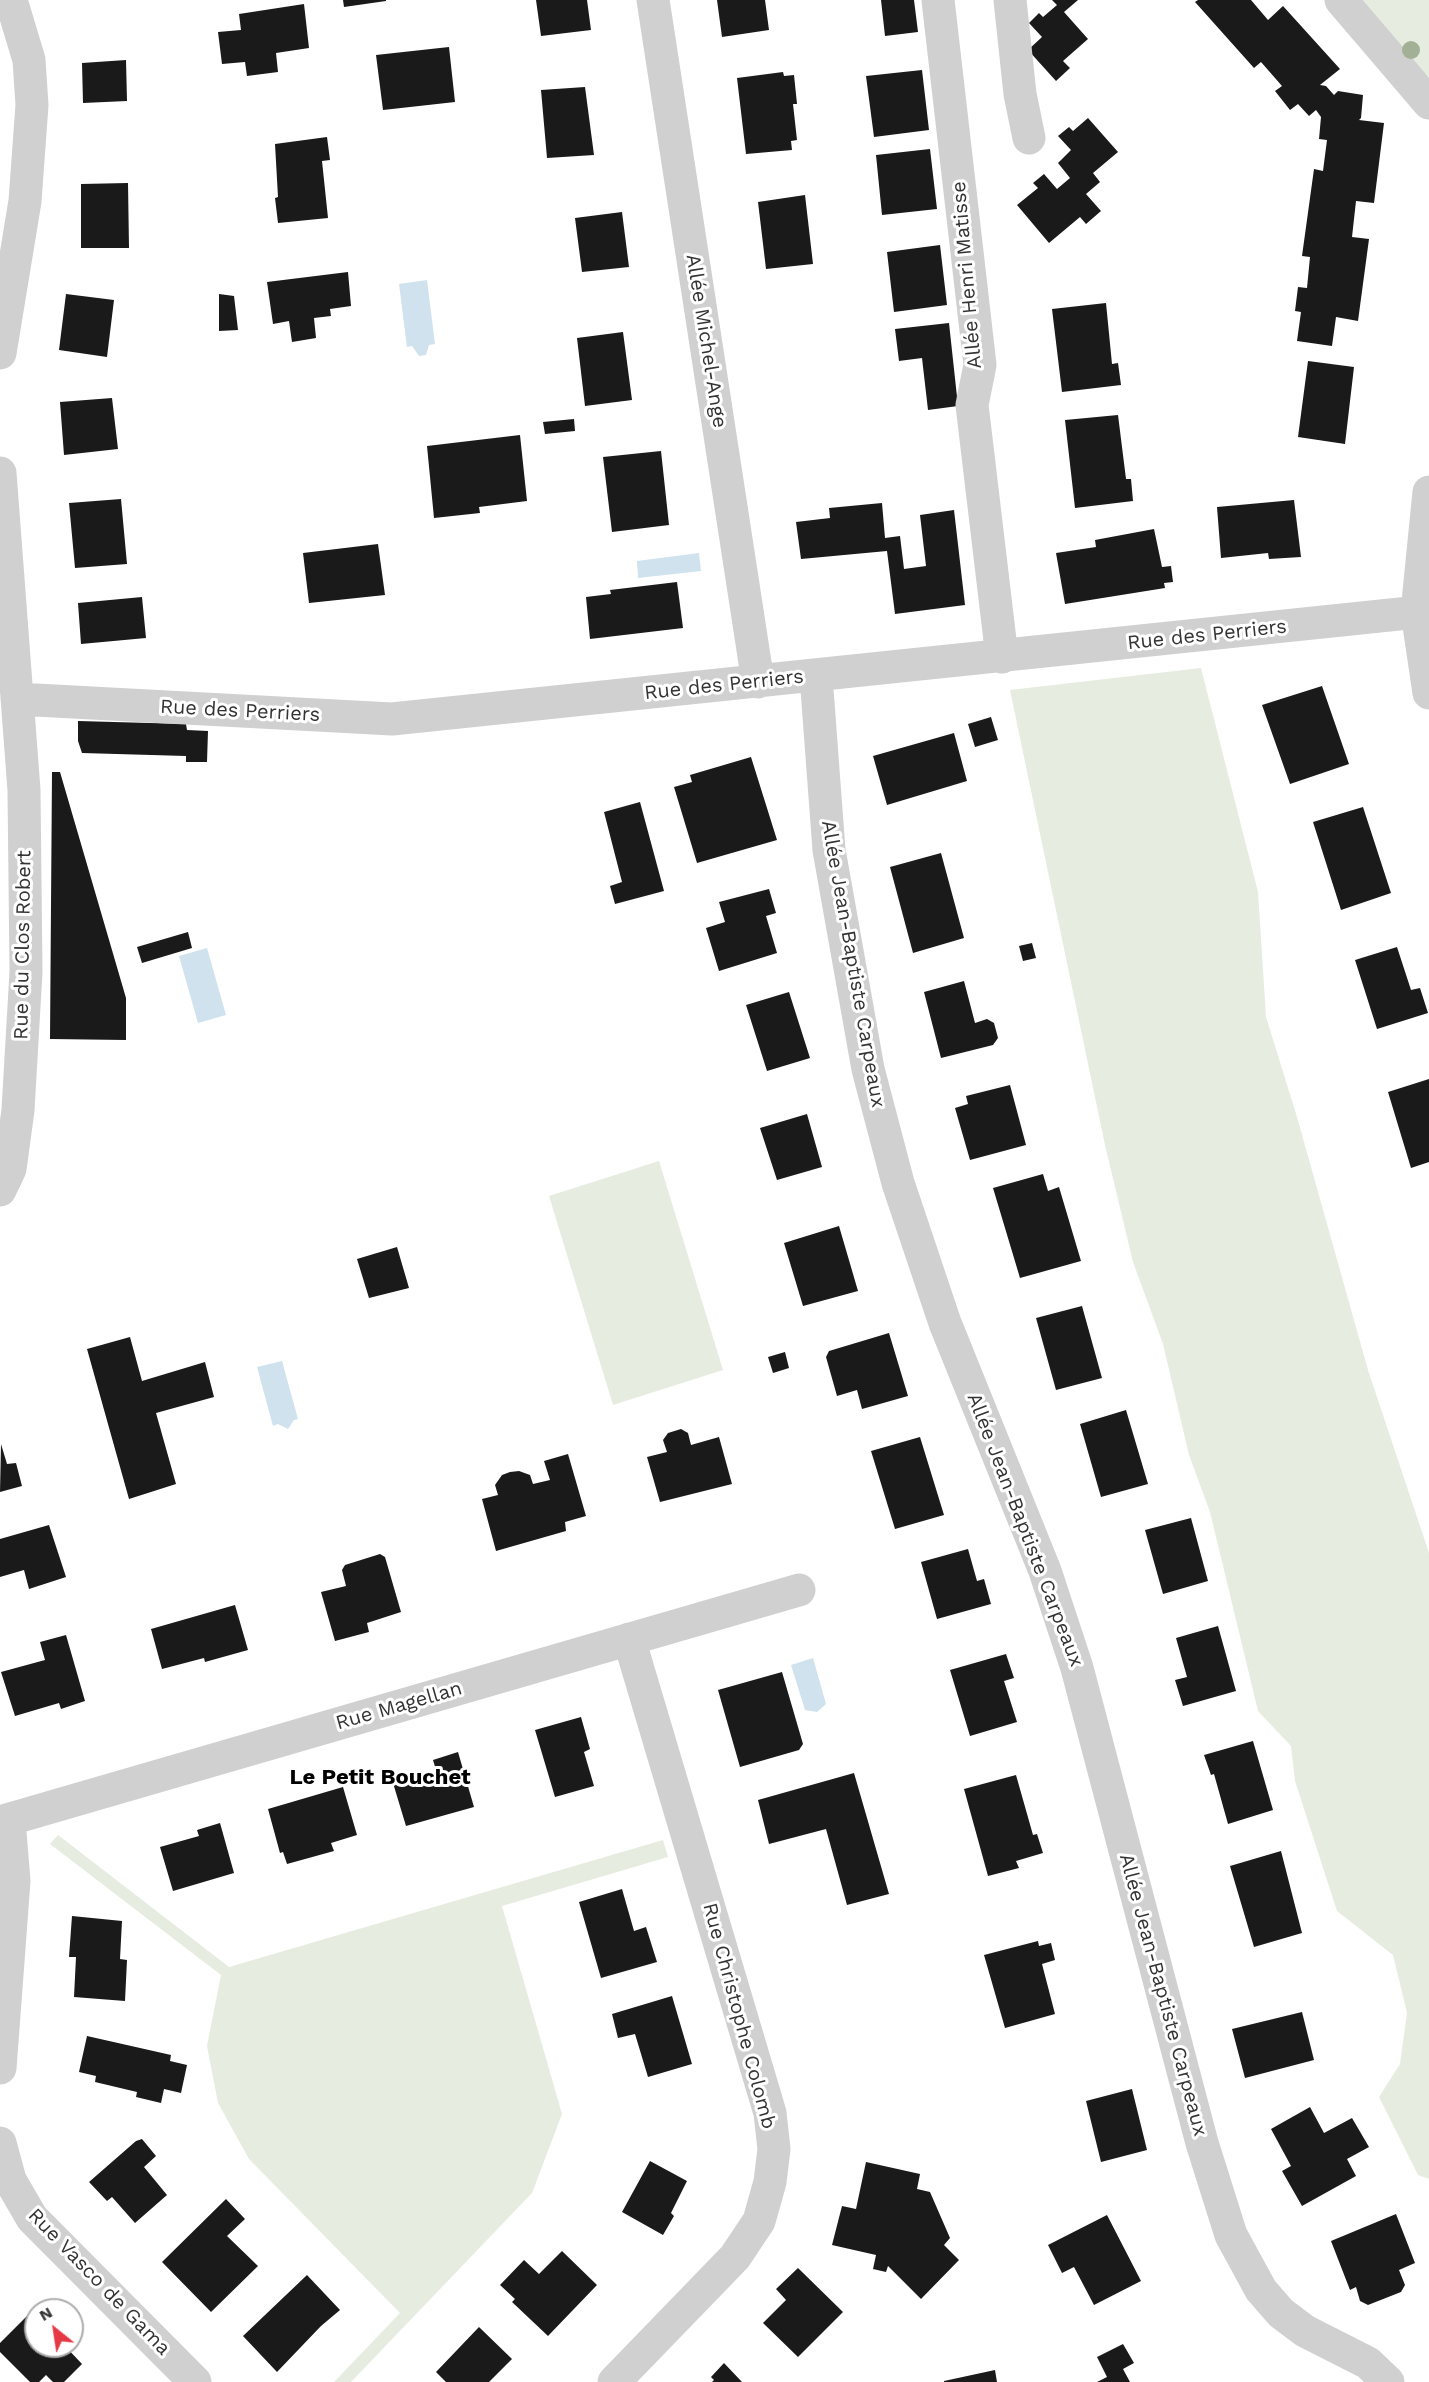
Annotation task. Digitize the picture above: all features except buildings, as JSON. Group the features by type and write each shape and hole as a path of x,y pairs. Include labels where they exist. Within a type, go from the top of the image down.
{"street":[{"path":"0,353 25,201 32,105 29,60 20,23 11,0"},
{"name":"Allée Michel-Ange","path":"653,0 758,682"},
{"name":"Allée Henri Matisse","path":"938,0 980,365 972,405 1002,657"},
{"path":"1010,0 1020,94 1029,138"},
{"path":"1341,0 1429,103"},
{"name":"Rue du Clos Robert","path":"0,473 24,790 26,972 18,1110 10,1168 0,1190"},
{"path":"1429,492 1423,611 1429,693"},
{"name":"Rue des Perriers","path":"17,699 392,719 1002,657 1423,611"},
{"name":"Allée Jean-Baptiste Carpeaux","path":"816,676 829,850 867,1069 898,1183 945,1323 1041,1561 1077,1668 1202,2144 1231,2235 1261,2290 1281,2313 1305,2331 1368,2363 1388,2382"},
{"name":"Rue Magellan","path":"4,1821 799,1590"},
{"name":"Rue Christophe Colomb","path":"614,2382 735,2257 759,2221 770,2182 774,2149 770,2113 629,1639"},
{"path":"0,2068 14,1881 4,1821"},
{"name":"Rue Vasco de Gama","path":"0,2143 10,2180 32,2218 195,2382"}],"shaded area":[{"path":"1361,0 1429,0 1429,77"},
{"path":"1201,668 1258,892 1266,1017 1297,1117 1368,1370 1429,1553 1429,2179 1418,2175 1379,2097 1400,2064 1407,2013 1393,1955 1337,1911 1295,1781 1291,1746 1258,1711 1210,1512 1189,1455 1163,1344 1133,1262 1105,1145 1010,690"},
{"path":"659,1161 723,1370 613,1405 549,1196"},
{"path":"58,1835 229,1967 663,1840 668,1857 502,1906 562,2114 532,2193 351,2382 334,2382 400,2313 249,2159 218,2103 207,2046 221,1975 50,1844"}],"water":[{"path":"427,280 435,344 429,345 426,355 419,356 412,346 407,347 399,284"},
{"path":"699,553 701,571 638,578 637,561"},
{"path":"207,948 226,1015 198,1023 179,956"},
{"path":"282,1361 298,1419 294,1420 288,1429 278,1424 273,1426 257,1367"},
{"path":"813,1658 826,1704 817,1712 805,1710 791,1665"}],"district":[{"name":"Le Petit Bouchet","path":"380,1778"}]}
